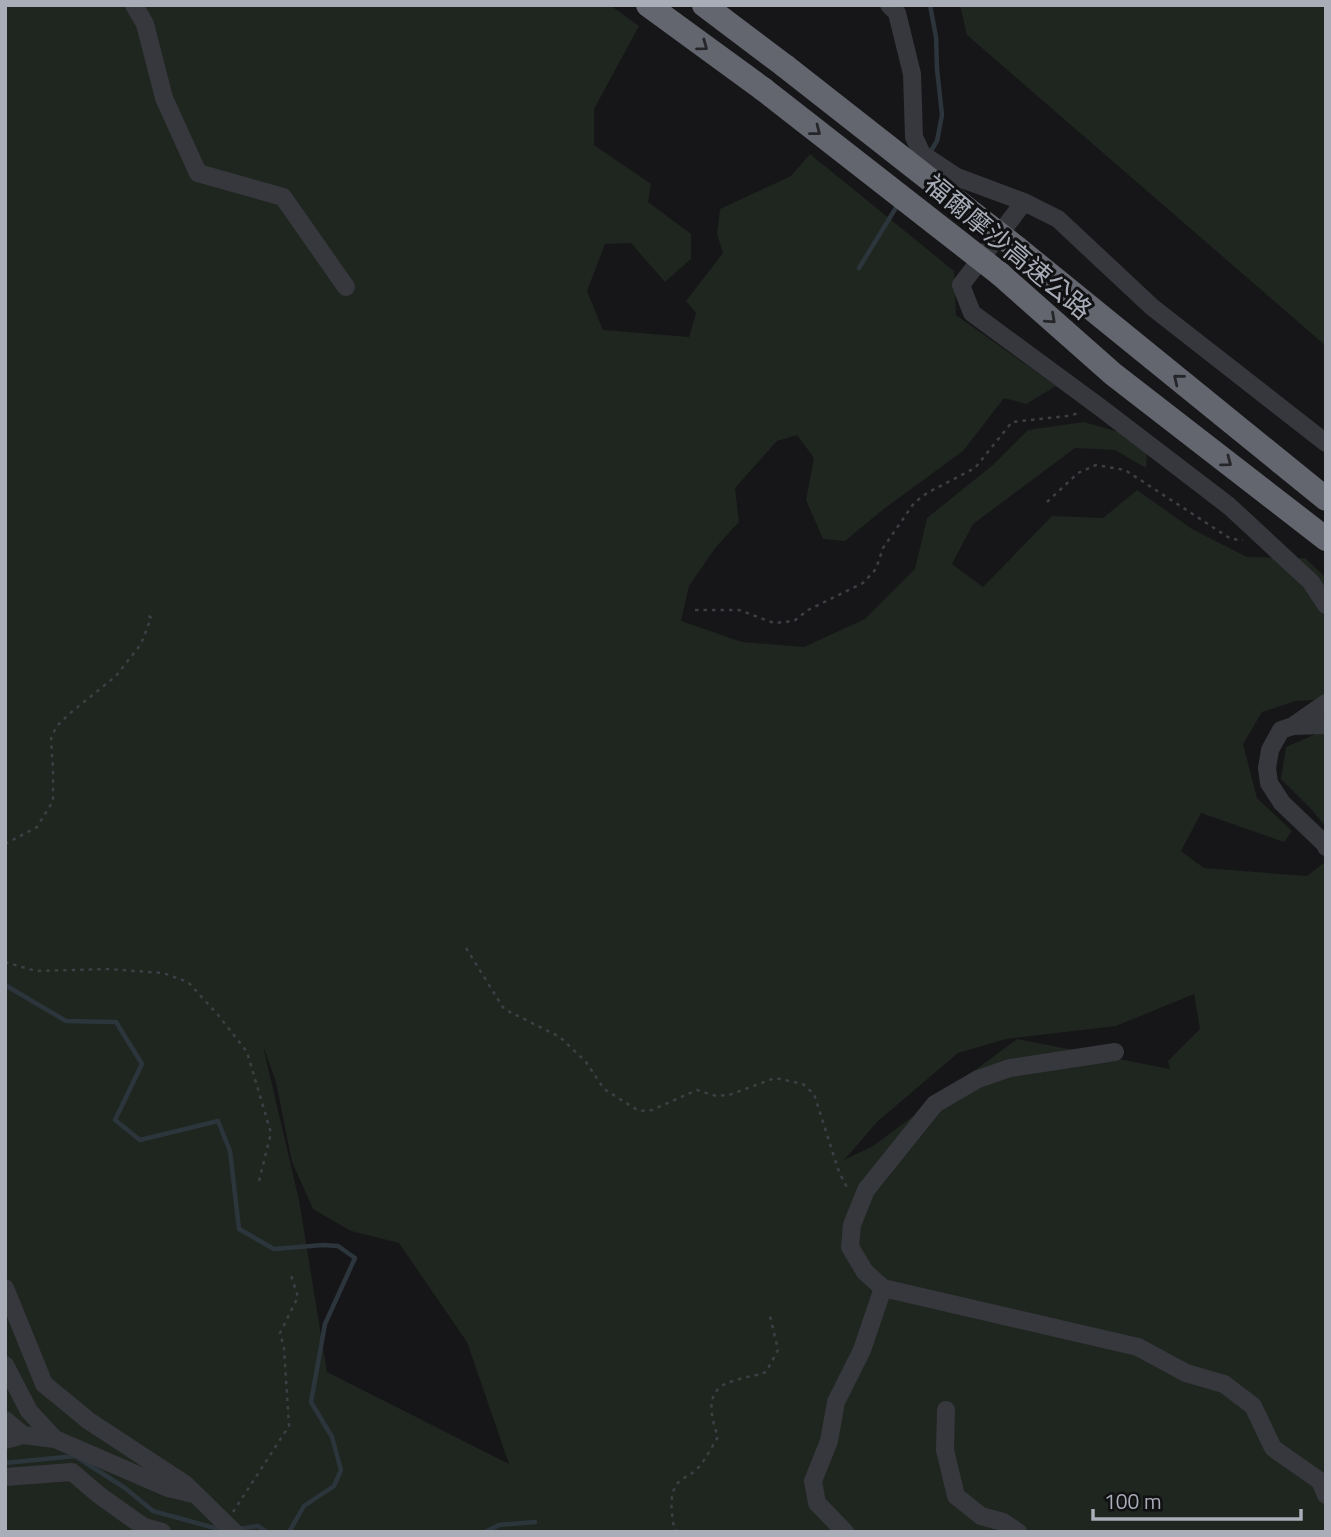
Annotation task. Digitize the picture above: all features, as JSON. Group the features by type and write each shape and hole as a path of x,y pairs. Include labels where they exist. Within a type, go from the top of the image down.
{"highway":[{"name":"福爾摩沙高速公路","path":"648,5 762,89 1000,274 1112,374 1326,539"},
{"name":"福爾摩沙高速公路","path":"704,5 1017,248 1326,499"}],"lane":[{"path":"134,5 145,24 164,98 198,173 283,197 346,287"},
{"path":"889,5 897,13 912,74 914,137 922,154 957,177 1024,202 1058,219 1152,307 1326,443"},
{"path":"1024,202 961,285 972,313 1228,506 1311,582 1326,605"},
{"path":"1326,703 1293,726 1281,730 1270,750 1267,768 1269,783 1282,803 1326,847"},
{"path":"1293,726 1326,725"},
{"path":"1115,1052 1010,1068 978,1079 935,1104 866,1190 852,1225 850,1247 865,1272 883,1288 1138,1347 1186,1373 1224,1384 1253,1406 1273,1448 1320,1481 1326,1495"},
{"path":"5,1288 44,1384 89,1421 185,1484 229,1527"},
{"path":"845,1532 817,1503 813,1481 829,1441 836,1402 862,1350 883,1288"},
{"path":"5,1365 29,1411 55,1438"},
{"path":"946,1410 945,1450 956,1496 981,1516 1003,1521 1018,1532"},
{"path":"5,1420 23,1435"},
{"path":"5,1440 23,1435 55,1438 168,1488 197,1495"},
{"path":"5,1477 72,1472 144,1527 162,1532"}],"path":[{"path":"695,610 739,610 775,623 794,621 808,610 863,583 876,569 883,548 914,503 975,468 1012,422 1067,416 1101,408"},
{"path":"1047,502 1078,473 1096,465 1125,470 1231,539 1267,542"},
{"path":"5,844 37,827 52,801 51,739 56,727 116,676 141,644 151,618 145,612"},
{"path":"466,948 504,1009 560,1038 586,1062 604,1089 639,1111 652,1110 697,1090 716,1096 729,1096 775,1078 803,1084 814,1094 839,1172 858,1210"},
{"path":"5,962 36,971 107,969 163,973 188,982 247,1052 271,1133 259,1181"},
{"path":"229,1527 289,1426 284,1348 280,1333 298,1297 290,1272"},
{"path":"678,1532 674,1528 671,1504 673,1492 680,1480 697,1469 718,1437 710,1405 719,1389 731,1381 766,1372 778,1350 770,1316"}],"shaded area":[{"path":"5,5 610,5 639,26 594,109 594,145 651,184 648,202 691,234 691,259 665,282 631,243 605,244 587,291 603,330 689,337 696,313 686,301 723,253 717,234 720,209 791,176 810,154 954,271 956,315 1056,386 1026,404 1004,398 963,451 845,541 823,539 806,500 814,458 797,435 777,441 735,488 739,522 716,547 689,586 681,621 742,642 804,647 865,619 915,569 927,518 994,464 1028,430 1084,422 1122,433 1147,454 1146,468 1115,450 1075,448 973,524 952,564 983,587 1052,516 1103,518 1137,490 1192,529 1247,557 1305,558 1326,578 1326,699 1296,701 1262,712 1243,744 1257,798 1292,831 1284,842 1201,813 1181,851 1204,868 1307,876 1326,861 1326,1532 5,1532","holes":["1194,994 1200,1029 1168,1061 1170,1069 1017,1039 873,1146 844,1160 878,1121 958,1053 1006,1039 1116,1026","263,1046 276,1082 292,1162 313,1209 351,1231 399,1243 467,1342 509,1464 327,1372 299,1200"]},
{"path":"960,5 1326,5 1326,346 967,35"},
{"path":"1318,733 1326,734 1326,827 1281,779 1286,747"}],"waterway":[{"path":"929,154 937,141 942,115 936,37 930,5"},
{"path":"859,268 897,206"},
{"path":"5,985 66,1021 116,1022 142,1064 115,1120 140,1140 218,1121 230,1151 239,1229 274,1249 338,1246 355,1258 325,1324 311,1402 332,1437 341,1470 334,1486 304,1506 289,1532"},
{"path":"5,1463 75,1456 125,1488 153,1511 222,1530"},
{"path":"485,1532 499,1525 535,1522"},
{"path":"238,1529 258,1526 267,1532"}]}
